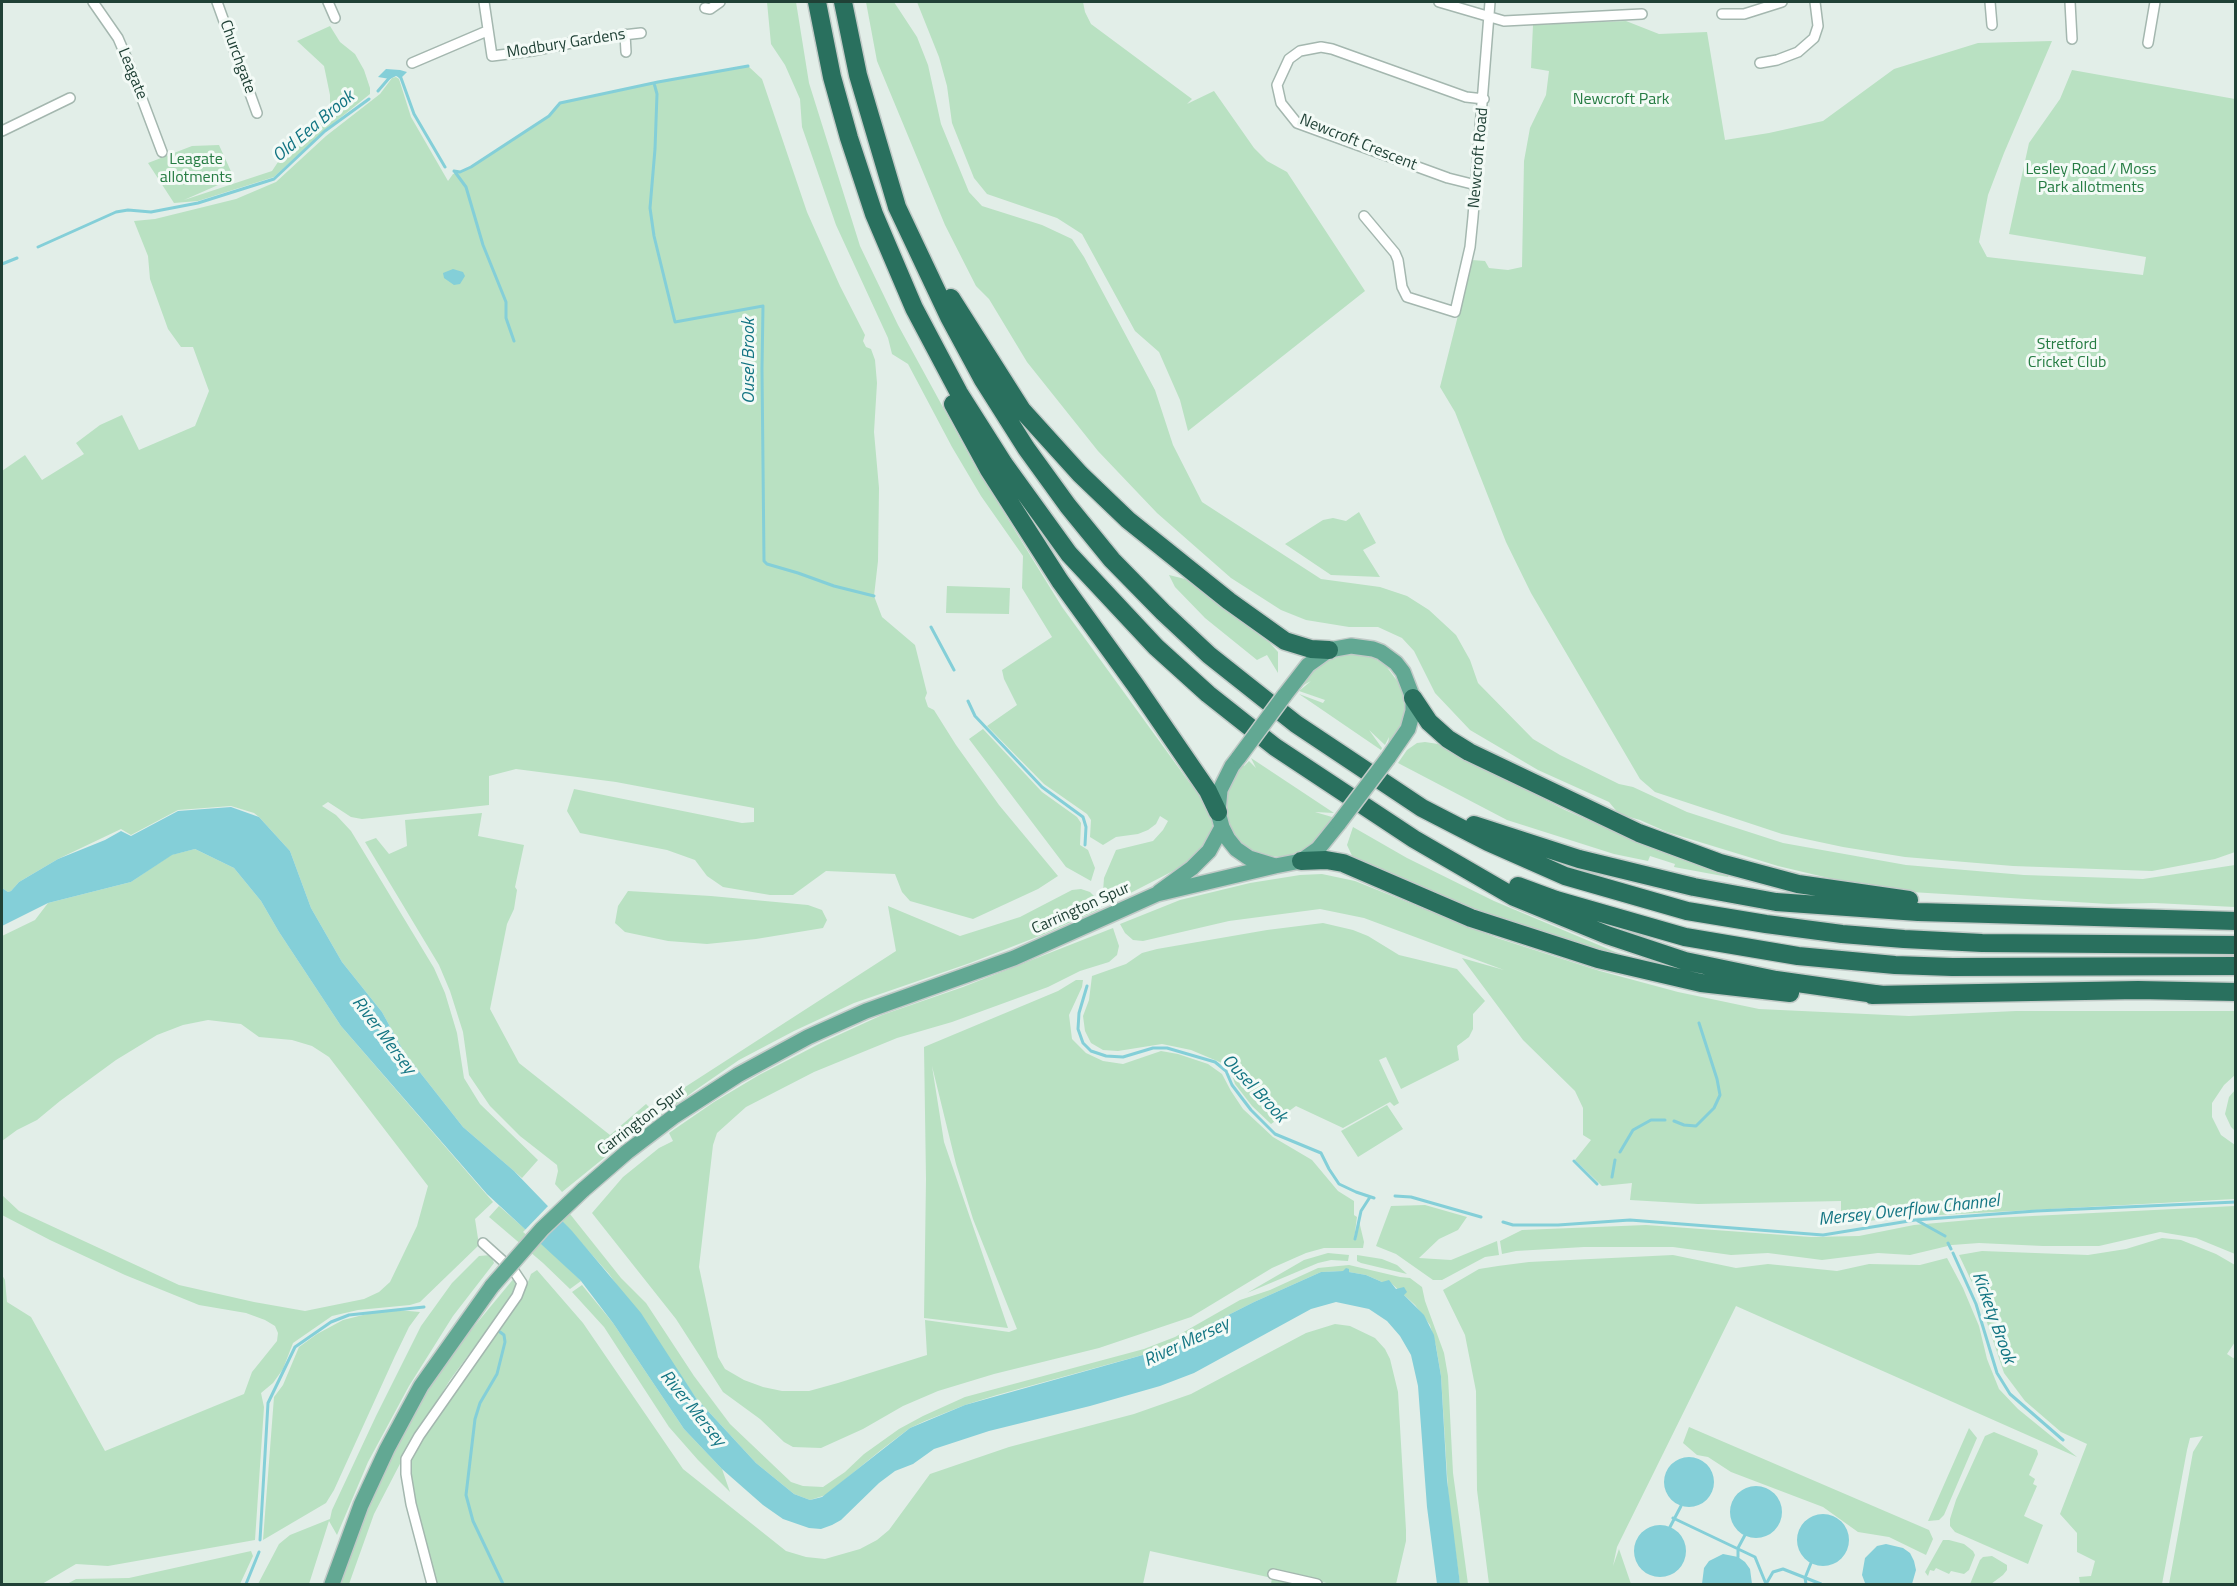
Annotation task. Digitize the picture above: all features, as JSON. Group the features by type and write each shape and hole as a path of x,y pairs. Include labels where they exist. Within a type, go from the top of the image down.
{"highway":[{"path":"817,2 832,77 849,138 874,214 914,308 959,393 1004,464 1069,554 1156,647 1208,694 1275,747 1414,839 1514,897 1607,935 1685,962 1776,980 1882,995"},
{"path":"843,2 858,75 897,207 949,317 983,380 1026,448 1075,515 1112,560 1209,655 1296,724 1422,808 1488,842 1565,876 1687,911 1842,934 1982,943 2235,945"},
{"path":"874,134 909,216 949,295 1022,410 1080,474 1128,520 1229,601 1285,641 1311,649 1329,650"},
{"path":"914,308 928,358 989,470 1060,581 1136,686 1208,792 1220,820"},
{"path":"1413,698 1429,722 1468,752 1639,833 1720,863 1798,884 1877,897 1944,905 2125,918"},
{"path":"1422,808 1579,860 1694,887 1776,902 1918,912 2235,921"},
{"path":"1414,839 1478,871 1556,900 1685,937 1762,951 1845,961 1952,967 2235,966"},
{"path":"1301,861 1326,860 1343,863 1433,903 1509,931 1599,959 1701,983 1772,992 1882,995 2138,990 2235,992"}],"main road":[{"path":"1275,866 1262,864 1242,853 1228,839 1220,820 1220,790 1228,772 1308,665 1329,650 1351,646 1373,649 1396,663 1403,672 1413,698 1413,711 1408,729 1318,849 1301,861"},
{"name":"Carrington Spur","path":"1157,894 1201,860 1215,844 1220,820"},
{"name":"Carrington Spur","path":"332,1584 360,1505 387,1449 421,1386 492,1286 542,1229 583,1190 673,1117 772,1055 866,1011 1014,958 1157,894 1301,861"}],"street":[{"name":"Leagate","path":"93,2 118,38 162,152"},
{"name":"Churchgate","path":"217,2 257,112"},
{"path":"328,2 334,18"},
{"path":"412,63 487,31 484,2"},
{"path":"705,8 710,9 720,2"},
{"path":"1438,2 1504,21 1642,14"},
{"name":"Newcroft Road","path":"1364,216 1395,252 1404,294 1411,299 1455,312 1470,247 1484,99 1490,2"},
{"path":"1722,14 1744,14 1782,2"},
{"path":"1760,63 1798,52 1814,38 1818,26 1814,2"},
{"path":"1990,2 1992,25"},
{"path":"2070,2 2072,39"},
{"path":"2148,43 2155,2"},
{"name":"Modbury Gardens","path":"487,31 492,56 532,51 577,40 641,33"},
{"path":"625,34 626,52"},
{"name":"Newcroft Crescent","path":"1476,184 1448,178 1297,123 1281,102 1277,84 1289,59 1300,51 1321,47 1466,97 1484,99"},
{"path":"2,131 70,98"},
{"path":"432,1584 411,1504 406,1459 419,1436 518,1296 522,1280 483,1243"},
{"path":"1274,1574 1317,1584"}],"green space":[{"path":"767,2 796,2 809,83 860,246 898,325 974,464 1062,607 1189,782 1199,790 1213,817 1212,830 1198,853 1175,870 1113,902 1103,892 1104,878 1116,850 1153,841 1168,821 1160,816 1156,824 1148,830 1116,837 1103,845 1090,837 1091,820 1087,814 1044,784 987,726 1017,705 1002,670 1052,637 1022,588 1023,556 981,496 908,364 892,354 888,338 836,225 802,127 800,99 785,65 771,44"},
{"path":"866,2 894,2 917,37 928,65 941,124 969,192 982,206 1042,225 1072,239 1084,257 1155,390 1173,445 1202,502 1321,579 1380,587 1407,596 1429,610 1456,635 1470,660 1478,683 1533,739 1619,784 1633,787 1687,812 1783,843 1906,865 2024,875 2143,879 2235,865 2235,907 2154,903 2109,904 1911,892 1841,881 1778,866 1667,832 1619,814 1609,802 1538,770 1470,730 1435,693 1414,651 1402,638 1378,627 1349,627 1306,620 1281,610 1231,578 1157,513 1098,451 1027,362 989,299 976,286 945,225 877,61"},
{"path":"917,2 1083,2 1091,24 1192,99 1187,104 1214,91 1254,148 1267,161 1287,172 1365,291 1188,431 1180,400 1159,352 1135,331 1082,234 1057,218 987,194 974,178 952,123 947,86 939,57"},
{"path":"1626,21 1659,34 1707,32 1725,140 1823,121 1894,69 1978,43 2052,41 1988,195 1979,242 1987,257 2143,275 2146,257 2009,234 2029,143 2060,99 2072,70 2235,99 2235,852 2215,859 2152,871 2013,866 1905,857 1782,834 1655,792 1640,779 1531,593 1506,542 1455,412 1440,387 1472,260 1485,261 1489,268 1508,270 1522,267 1524,161 1530,128 1546,95 1549,71 1531,68 1533,25"},
{"name":"Leagate allotments","path":"330,26 340,42 355,54 364,70 370,94 324,131 274,177 198,201 174,203 148,163 192,146 219,145 234,178 184,200 272,171 302,130 326,121 330,115 330,95 324,66 297,41"},
{"path":"748,66 762,79 807,212 865,335 863,341 866,347 871,349 875,360 877,383 874,432 879,488 878,561 874,596 882,617 915,645 927,693 925,698 928,707 934,710 999,805 1058,876 1038,889 973,919 910,901 902,892 895,874 826,871 793,895 770,895 723,887 707,876 695,860 667,850 580,833 567,811 574,789 742,823 754,822 754,808 616,782 516,769 489,776 489,805 362,819 351,817 328,802 322,806 336,815 351,831 434,968 445,993 457,1033 464,1078 480,1104 538,1160 522,1178 463,1127 404,1052 382,1012 342,962 311,908 290,851 254,813 231,806 178,810 131,835 121,829 58,859 19,882 11,891 8,892 2,888 2,471 25,455 42,480 84,454 76,443 100,425 122,415 139,450 195,426 209,391 193,347 181,347 168,329 150,279 148,256 134,221 155,219 236,199 276,182 326,136 380,94 392,78 399,79 411,117 448,181 453,174 471,167 549,116 560,103"},
{"path":"1359,512 1376,543 1363,550 1380,577 1331,575 1285,544 1323,520 1333,518 1346,521"},
{"path":"1169,575 1185,579 1270,643 1278,652 1278,673 1267,655 1257,660 1205,618 1175,587"},
{"path":"947,586 1010,588 1009,614 946,613"},
{"path":"1347,655 1374,658 1386,666 1401,686 1404,696 1404,717 1388,745 1389,737 1385,745 1369,730 1382,748 1381,750 1299,694 1323,703 1325,700 1299,691 1311,681 1300,687 1321,663 1334,657"},
{"path":"983,729 1042,792 1077,817 1081,823 1080,845 1088,850 1095,868 1091,881 1066,867 969,739"},
{"path":"1417,743 1438,744 1565,810 1642,844 1730,873 1728,877 1674,867 1675,864 1650,856 1648,861 1614,854 1507,820 1398,763 1407,750"},
{"path":"1251,758 1334,813 1315,812 1332,817 1332,819 1314,844 1285,857 1263,856 1247,849 1233,834 1227,816 1227,794 1242,765 1244,766 1249,761 1256,768"},
{"path":"482,813 478,836 524,845 515,887 517,890 514,909 507,924 490,1009 519,1063 610,1135 646,1104 651,1109 896,951 888,906 960,936 1020,917 1072,890 1081,889 1090,892 1096,898 1100,909 970,963 854,1003 794,1031 739,1060 697,1089 620,1145 562,1192 555,1184 557,1165 520,1136 490,1106 469,1075 463,1032 439,965 365,842 376,838 389,854 407,846 405,820"},
{"path":"1353,827 1407,858 1494,901 1651,967 1462,909 1354,860 1347,845"},
{"path":"195,849 234,868 261,901 341,1026 493,1202 475,1219 479,1245 420,1302 358,1310 332,1316 293,1343 283,1369 273,1383 261,1393 264,1407 255,1540 108,1566 76,1564 42,1584 2,1584 2,1275 5,1280 7,1302 31,1317 105,1451 244,1394 252,1372 277,1341 278,1333 275,1326 265,1320 246,1313 199,1305 125,1275 50,1240 2,1215 2,1195 19,1211 179,1285 305,1311 364,1299 379,1292 390,1282 417,1226 428,1186 329,1057 312,1046 292,1040 259,1037 241,1024 208,1020 183,1025 157,1035 116,1060 37,1120 2,1141 2,936 35,920 48,903 131,882 171,855"},
{"path":"1322,874 1355,881 1497,938 1600,971 1678,992 1759,1009 1909,1016 2016,1011 2235,1011 2235,1075 2224,1085 2212,1103 2212,1117 2221,1135 2235,1145 2235,1199 1903,1217 1841,1224 1841,1201 1698,1204 1630,1200 1632,1183 1602,1186 1575,1160 1591,1140 1583,1135 1583,1108 1575,1091 1523,1040 1462,958 1504,970 1364,918 1320,909 1229,921 1143,941 1133,940 1120,924 1180,900 1250,883"},
{"path":"628,891 808,905 822,910 827,920 823,928 756,939 707,944 668,941 625,932 615,923 618,906"},
{"path":"1323,923 1368,936 1399,955 1457,969 1485,1001 1473,1014 1473,1029 1469,1037 1457,1046 1459,1060 1401,1089 1386,1057 1379,1060 1399,1103 1394,1106 1390,1102 1343,1128 1296,1106 1271,1124 1252,1106 1235,1084 1229,1066 1191,1050 1162,1044 1118,1051 1103,1050 1091,1043 1085,1031 1083,1016 1089,1000 1092,976 1126,964 1142,953 1267,930"},
{"path":"1113,928 1119,946 1117,955 1109,962 1080,971 1048,987 952,1022 897,1038 814,1072 746,1107 717,1133 713,1145 699,1267 718,1357 725,1369 744,1380 763,1387 782,1391 809,1391 927,1355 925,1320 1009,1332 1017,1329 973,1219 956,1164 932,1066 944,1142 1008,1328 924,1318 926,1179 924,1047 1058,991 1076,980 1083,980 1069,1015 1072,1039 1086,1053 1103,1061 1123,1064 1161,1051 1208,1064 1222,1074 1243,1109 1273,1137 1312,1160 1338,1191 1354,1201 1354,1215 1357,1217 1354,1240 1356,1240 1359,1221 1364,1242 1363,1248 1324,1248 1306,1253 1272,1268 1191,1317 1099,1348 994,1374 938,1391 903,1406 863,1429 821,1448 793,1447 784,1442 760,1419 723,1392 676,1319 592,1213 623,1177 659,1148 673,1141 669,1133 759,1075 882,1015 963,987"},
{"path":"2235,1090 2235,1131 2225,1114 2229,1097"},
{"path":"1387,1105 1403,1129 1358,1157 1341,1131"},
{"path":"1425,1205 1467,1217 1458,1230 1439,1239 1419,1258 1451,1260 1497,1241 1499,1255 1485,1257 1442,1280 1433,1280 1396,1254 1376,1246 1391,1206"},
{"path":"499,1206 581,1281 570,1289 489,1217"},
{"path":"2235,1206 2235,1254 2196,1238 2160,1232 2099,1246 1979,1243 1952,1245 1910,1255 1878,1253 1822,1260 1768,1253 1731,1255 1673,1247 1584,1247 1502,1254 1500,1241 1522,1230 1646,1225 1811,1237 1859,1236 1914,1225 1992,1218"},
{"path":"570,1214 621,1278 646,1303 694,1376 730,1424 791,1482 803,1486 823,1487 899,1429 965,1397 1144,1349 1175,1337 1240,1300 1270,1290 1318,1268 1349,1265 1410,1278 1422,1287 1444,1353 1448,1376 1453,1473 1468,1584 1460,1584 1449,1506 1441,1376 1436,1346 1430,1325 1415,1305 1391,1283 1343,1271 1321,1272 1254,1302 1157,1351 997,1395 925,1421 910,1428 826,1495 810,1500 794,1494 756,1463 696,1398 609,1274 562,1221"},
{"path":"2162,1238 2181,1240 2216,1254 2235,1265 2235,1342 2227,1354 2233,1358 2236,1357 2235,1584 2169,1584 2193,1452 2203,1436 2190,1438 2162,1584 2080,1584 2079,1577 2091,1576 2095,1561 2077,1552 2077,1533 2060,1514 2087,1444 2061,1432 2025,1401 2004,1373 1977,1293 1959,1255 1982,1251 2088,1255 2126,1249"},
{"path":"1328,1253 1349,1255 1348,1261 1331,1260 1318,1263 1247,1293 1304,1260"},
{"path":"491,1255 494,1263 453,1316 409,1386 368,1462 337,1535 329,1521 309,1584 258,1584 279,1544 290,1535 330,1519 332,1510 376,1416 421,1326 452,1283 479,1256"},
{"path":"1357,1255 1382,1259 1397,1265 1407,1274 1361,1263 1357,1261"},
{"path":"1673,1255 1736,1268 1768,1264 1837,1271 1869,1264 1920,1265 1947,1258 1979,1326 1987,1359 1999,1389 2018,1409 2077,1457 1736,1306 1617,1547 1613,1566 1619,1549 1631,1584 1489,1584 1477,1490 1476,1391 1465,1335 1443,1290 1479,1269 1498,1266 1529,1262"},
{"path":"537,1270 583,1323 683,1469 786,1551 806,1557 825,1559 860,1549 877,1540 889,1530 930,1474 1009,1447 1134,1414 1191,1394 1306,1333 1335,1324 1350,1326 1375,1338 1385,1349 1390,1359 1398,1392 1406,1541 1396,1584 1331,1584 1275,1571 1300,1584 1271,1584 1272,1578 1150,1551 1143,1584 435,1584 414,1503 410,1475 411,1457 422,1437 523,1295 531,1274"},
{"path":"515,1277 518,1284 515,1292 450,1380 403,1458 374,1514 349,1584 339,1584 369,1504 412,1418 462,1341"},
{"path":"582,1285 613,1323 684,1429 722,1469 730,1492 669,1427 604,1327 572,1292"},
{"path":"398,1310 420,1312 409,1327 334,1490 326,1503 263,1540 274,1397 283,1385 299,1347 343,1320 371,1313"},
{"path":"1689,1427 1929,1530 1933,1539 1926,1555 1889,1537 1858,1532 1823,1507 1731,1472 1708,1457 1697,1455 1683,1443"},
{"path":"1969,1428 1977,1438 1944,1515 1939,1520 1928,1521"},
{"path":"1994,1432 2037,1450 2038,1454 2029,1475 2035,1479 2033,1484 2037,1486 2024,1516 2043,1525 2028,1564 1955,1532 1950,1526 1956,1500 1985,1436"},
{"path":"1943,1540 1964,1544 1973,1551 1975,1555 1969,1570 1964,1574 1951,1571 1949,1574 1936,1568 1934,1571 1930,1570 1928,1576 1925,1572"},
{"path":"251,1551 253,1556 240,1584 67,1584 76,1579 129,1578"},
{"path":"1992,1556 2007,1565 2007,1570 1991,1584 1970,1584 1980,1560 1983,1557"}],"water":[{"path":"386,69 407,72 401,78 378,77"},
{"path":"453,269 463,272 465,276 460,284 454,285 444,278 443,273"},
{"name":"River Mersey","path":"231,807 259,817 290,851 311,908 342,962 382,1012 404,1052 463,1127 514,1171 572,1231 641,1313 696,1398 756,1463 794,1494 810,1500 822,1497 910,1428 965,1405 1157,1351 1254,1302 1321,1272 1343,1271 1346,1268 1349,1272 1366,1275 1382,1282 1389,1280 1396,1289 1404,1287 1407,1292 1404,1295 1424,1315 1434,1335 1441,1376 1447,1480 1460,1584 1437,1584 1427,1507 1418,1386 1411,1355 1400,1336 1387,1321 1369,1309 1336,1302 1311,1309 1194,1373 1160,1386 989,1431 934,1449 913,1464 895,1471 879,1483 841,1520 832,1525 821,1529 809,1528 783,1519 763,1505 722,1469 684,1429 613,1323 581,1281 487,1194 341,1026 261,901 234,868 195,849 172,855 131,882 48,903 2,926 2,888 8,892 11,891 19,882 58,859 121,831 131,836 178,811"},
{"path":"1689,1457 1707,1464 1714,1482 1707,1500 1689,1507 1671,1500 1664,1482 1671,1464"},
{"path":"1756,1486 1766,1488 1774,1494 1780,1502 1782,1512 1780,1522 1774,1530 1766,1536 1756,1538 1746,1536 1738,1530 1732,1522 1730,1512 1732,1502 1738,1494 1746,1488"},
{"path":"1823,1514 1833,1516 1841,1522 1847,1530 1849,1540 1847,1550 1841,1558 1833,1564 1823,1566 1813,1564 1805,1558 1799,1550 1797,1540 1799,1530 1805,1522 1813,1516"},
{"path":"1660,1525 1670,1527 1678,1533 1684,1541 1686,1551 1684,1561 1678,1569 1670,1575 1660,1577 1650,1575 1642,1569 1636,1561 1634,1551 1636,1541 1642,1533 1650,1527"},
{"path":"1886,1544 1903,1548 1910,1553 1916,1570 1912,1584 1865,1583 1862,1575 1865,1558 1877,1546"},
{"path":"1723,1554 1738,1557 1745,1562 1750,1569 1752,1584 1702,1584 1704,1568 1709,1561"}],"pier":[{"path":"550,1204 564,1218 539,1245 523,1232"}],"waterway":[{"name":"Old Eea Brook","path":"454,171 460,172 471,167 549,116 560,103 748,66"},
{"name":"Old Eea Brook","path":"399,76 414,114 445,167"},
{"name":"Old Eea Brook","path":"378,91 390,77"},
{"name":"Ousel Brook","path":"654,83 657,94 650,208 654,236 675,322 763,306 764,561 767,564 834,586 874,596"},
{"name":"Old Eea Brook","path":"38,247 116,212 128,210 151,212 198,203 274,179 325,131 369,99"},
{"path":"455,172 466,187 483,245 506,302 506,318 514,341"},
{"name":"Old Eea Brook","path":"2,264 17,258"},
{"name":"Ousel Brook","path":"931,627 954,670"},
{"name":"Ousel Brook","path":"968,701 975,716 1042,787 1083,817 1086,827 1085,845"},
{"name":"Ousel Brook","path":"1087,986 1079,1013 1078,1029 1083,1043 1091,1051 1106,1056 1123,1057 1153,1048 1167,1048 1215,1062 1226,1071 1232,1085 1251,1110 1275,1134 1321,1153 1339,1184 1374,1198"},
{"path":"1674,1121 1696,1126 1714,1108 1720,1095 1699,1023"},
{"path":"1620,1152 1633,1130 1651,1120 1665,1120"},
{"path":"1612,1177 1615,1160"},
{"path":"1574,1161 1597,1184"},
{"path":"1395,1196 1411,1197 1481,1217"},
{"path":"1355,1239 1361,1211 1370,1197"},
{"name":"Mersey Overflow Channel","path":"1503,1222 1513,1225 1558,1225 1630,1220 1823,1235 1915,1220 2036,1211 2236,1202"},
{"name":"Kickety Brook","path":"1918,1221 1945,1236"},
{"name":"Kickety Brook","path":"1948,1243 1951,1249"},
{"name":"Kickety Brook","path":"1953,1253 1976,1304 1997,1373 2010,1394 2063,1440"},
{"path":"260,1540 268,1403 295,1347 331,1322 349,1315 424,1307"},
{"path":"500,1332 504,1335 505,1342 497,1374 480,1403 475,1419 466,1495 473,1521 503,1584"},
{"path":"1670,1527 1681,1506"},
{"path":"1673,1518 1755,1557 1766,1584"},
{"path":"1738,1557 1738,1548 1745,1535"},
{"path":"246,1584 259,1552"},
{"path":"1806,1584 1805,1578 1811,1563"},
{"path":"1766,1584 1773,1572 1783,1569 1821,1584"}],"park label":[{"name":"Newcroft Park","path":"1621,100"},
{"name":"Lesley Road / Moss Park allotments","path":"2091,179"},
{"name":"Stretford Cricket Club","path":"2067,354"}]}
